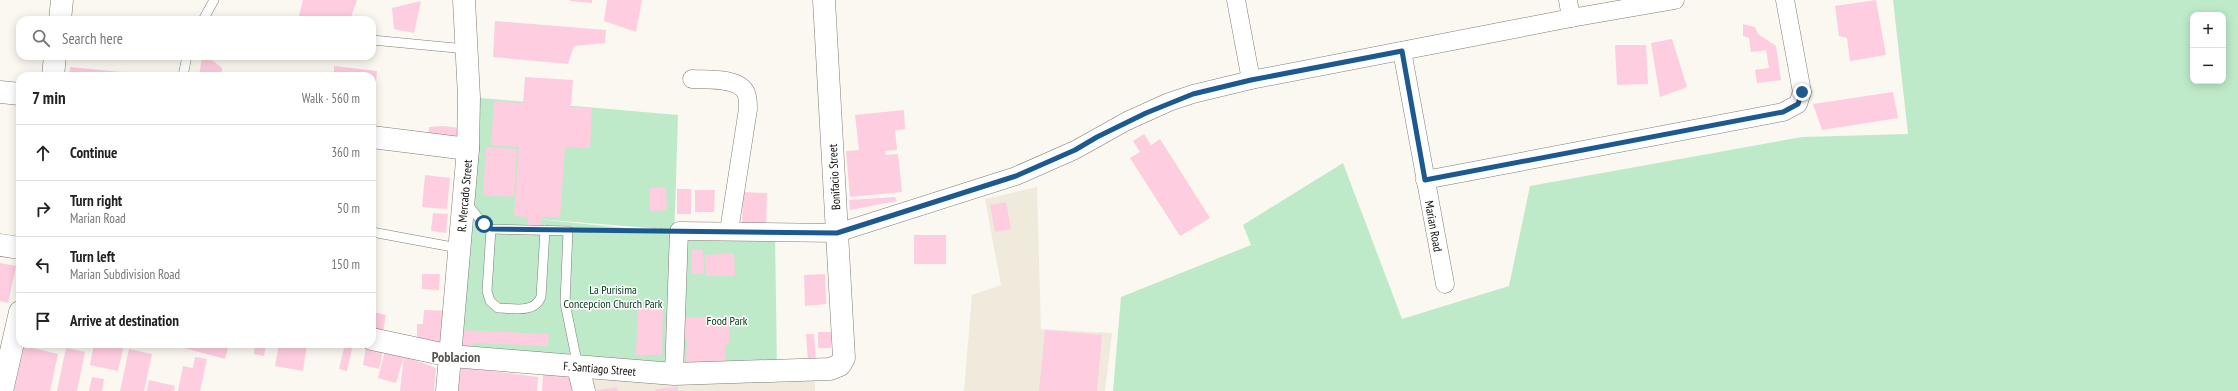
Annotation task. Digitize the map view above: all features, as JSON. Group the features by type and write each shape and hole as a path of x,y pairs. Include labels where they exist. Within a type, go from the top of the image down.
{"street":[{"path":"60,16 62,0"},
{"name":"R. Mercado Street","path":"447,391 451,356 458,248 468,149 469,97 464,0"},
{"name":"Bonifacio Street","path":"824,0 844,358 840,366 830,370"},
{"path":"1236,0 1251,80"},
{"path":"1568,0 1571,18"},
{"path":"674,374 679,231 837,233 1016,176 1075,150 1127,121 1169,102 1193,94 1251,80 1571,18 1675,0"},
{"path":"1425,180 1783,112 1798,104 1802,92 1786,0"},
{"name":"Marian Road","path":"1402,51 1445,284"},
{"path":"53,72 55,60"},
{"path":"692,79 737,84 746,93 748,109 729,232"},
{"path":"0,92 16,94"},
{"path":"376,138 468,149"},
{"path":"0,245 16,247"},
{"path":"2,391 16,330"},
{"name":"F. Santiago Street","path":"376,340 451,356 674,374 830,370"},
{"path":"578,367 584,391"}],"lane":[{"path":"204,16 214,0"},
{"path":"376,40 466,49"},
{"path":"183,72 186,60"},
{"path":"463,199 484,224 491,229 568,231 565,304 578,367"},
{"path":"491,229 487,291 490,301 498,308 532,309 538,304 541,297 545,230"},
{"path":"376,233 458,248"}],"path":[{"path":"568,231 679,231"}],"shaded area":[{"path":"1037,187 1041,329 1112,333 1105,391 964,391 972,295 1001,285 985,199"},
{"path":"578,367 815,370 815,391 584,391"}],"green space":[{"path":"1893,0 2238,0 2238,391 1113,391 1121,297 1251,245 1243,225 1343,163 1402,319 1509,286 1530,186 1802,137 1908,134"},
{"name":"La Purisima Concepcion Church Park","path":"469,97 678,115 670,368 453,354","holes":["524,218 662,229 636,229"]},
{"name":"Food Park","path":"775,232 777,371 679,368 679,234"}],"building":[{"path":"303,0 357,0 351,16 299,16"},
{"path":"592,0 592,3 570,1"},
{"path":"607,0 642,0 636,32 604,21"},
{"path":"1876,0 1886,55 1850,61 1847,38 1839,36 1835,6"},
{"path":"421,1 414,33 394,29 392,8"},
{"path":"495,21 606,30 605,43 574,46 568,64 493,57"},
{"path":"1743,24 1755,27 1758,34 1776,46 1781,80 1757,83 1755,70 1769,68 1766,50 1751,52 1749,38 1743,36"},
{"path":"1672,39 1687,87 1660,97 1651,43"},
{"path":"1615,45 1646,45 1648,84 1617,85"},
{"path":"201,60 212,60 222,68 222,72 200,72"},
{"path":"334,66 377,71 376,81 376,72 334,72"},
{"path":"70,67 122,72 69,72"},
{"path":"525,77 573,80 571,107 592,108 590,148 565,147 560,218 542,217 541,229 527,228 528,217 514,216 519,147 491,145 494,101 523,103"},
{"path":"1893,92 1898,118 1822,130 1813,104"},
{"path":"904,110 905,129 895,130 897,150 885,151 886,155 898,154 902,192 850,197 846,151 859,150 855,115"},
{"path":"443,126 460,128 458,145 429,142 429,127"},
{"path":"1144,134 1151,145 1160,139 1210,218 1180,236 1130,158 1140,152 1133,141"},
{"path":"486,147 517,149 514,197 483,195"},
{"path":"425,175 450,178 447,209 422,207"},
{"path":"666,187 667,210 650,211 649,188"},
{"path":"677,189 691,189 691,214 677,214"},
{"path":"695,190 715,190 714,212 695,212"},
{"path":"743,192 767,193 766,227 742,226"},
{"path":"895,197 897,201 850,210 849,200"},
{"path":"1006,202 1011,229 995,232 990,205"},
{"path":"433,213 448,214 446,233 431,231"},
{"path":"914,235 946,235 946,264 914,264"},
{"path":"692,250 703,250 704,274 692,274"},
{"path":"734,253 735,276 706,276 705,255"},
{"path":"0,263 16,266 8,303 0,301"},
{"path":"422,274 440,274 439,290 422,289"},
{"path":"825,274 826,304 805,306 804,275"},
{"path":"638,306 663,307 662,355 636,355"},
{"path":"424,310 449,311 448,343 417,342 417,324 423,324"},
{"path":"376,313 386,315 383,331 376,330"},
{"path":"683,317 730,318 729,344 725,344 725,363 686,362 687,340 683,339"},
{"path":"460,330 549,334 548,346 474,343 453,354"},
{"path":"1045,330 1102,335 1097,391 1039,391"},
{"path":"818,332 831,332 831,348 818,348"},
{"path":"806,334 814,334 816,361 808,362"},
{"path":"24,348 32,348 58,354 50,391 14,391"},
{"path":"66,348 85,352 77,391 57,391"},
{"path":"93,348 123,348 118,371 90,365"},
{"path":"184,348 228,348 225,359"},
{"path":"255,348 265,348 264,356 254,354"},
{"path":"278,348 306,348 303,371 275,366"},
{"path":"344,348 352,348 347,371 339,369"},
{"path":"366,348 383,351 379,369 363,365"},
{"path":"129,349 152,354 144,391 120,391"},
{"path":"385,351 404,356 396,383 378,378"},
{"path":"404,356 436,368 434,391 400,391"},
{"path":"195,357 207,359 200,391 178,391 183,366 193,368"},
{"path":"461,367 538,377 537,391 458,391"},
{"path":"543,373 572,373 576,391 542,391"},
{"path":"92,377 104,379 102,391 89,391"},
{"path":"149,380 175,386 174,391 147,391"},
{"path":"617,387 618,391 598,391 598,390"},
{"path":"678,387 678,391 656,391 655,389"}],"district":[{"name":"Poblacion","path":"456,357"}],"route":[{"path":"484,224 491,229 568,231 674,230 837,233 1016,176 1075,150 1127,121 1169,102 1193,94 1251,80 1402,51 1425,180 1783,112 1798,104 1802,92"}]}
